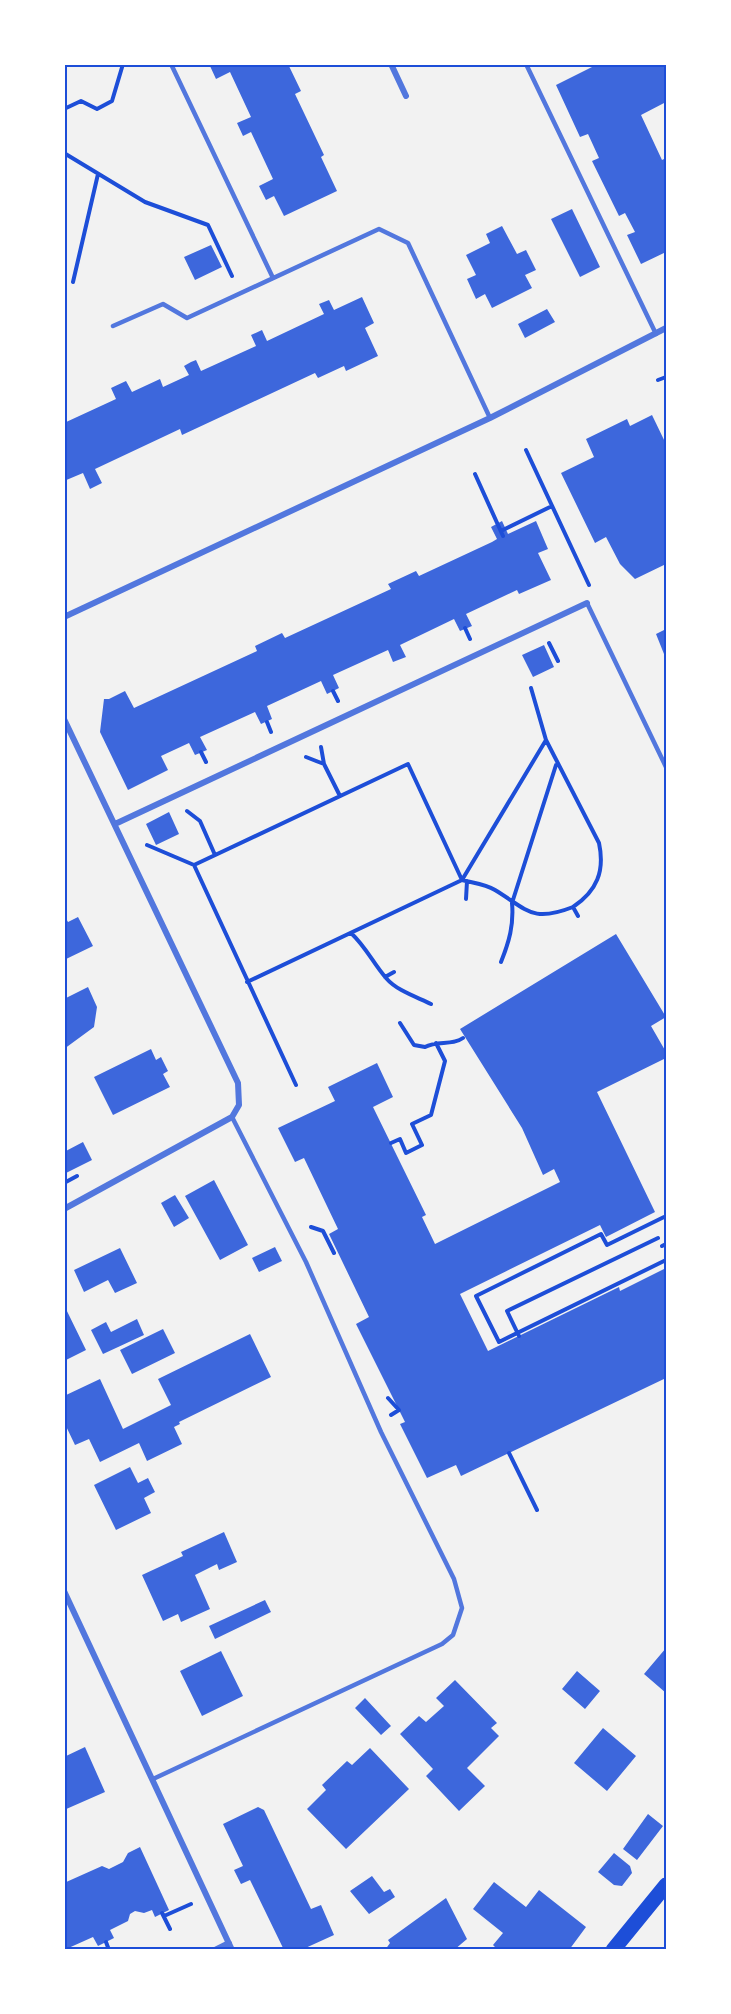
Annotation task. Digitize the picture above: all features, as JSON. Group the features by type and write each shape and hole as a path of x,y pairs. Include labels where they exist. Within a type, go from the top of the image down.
{"main road":[{"path":"613,1950 666,1885"}],"street":[{"path":"391,64 406,96"},
{"path":"64,617 490,418 666,328"},
{"path":"115,824 587,603"},
{"path":"64,719 238,1083 239,1105 232,1117 64,1209"},
{"path":"64,1591 231,1946 215,1950"}],"lane":[{"path":"171,64 273,278"},
{"path":"526,64 656,334"},
{"path":"113,326 163,304 187,318 379,229 408,243 490,418"},
{"path":"587,603 666,767"},
{"path":"153,1779 442,1644 453,1635 462,1608 454,1579 381,1432 306,1262 232,1117"}],"path":[{"path":"64,109 81,101 97,108 112,101 123,64"},
{"path":"64,153 145,202 208,225 240,294"},
{"path":"73,282 98,174"},
{"path":"658,380 666,376"},
{"path":"526,450 591,589"},
{"path":"475,474 503,536"},
{"path":"501,531 552,506"},
{"path":"465,881 494,889 512,903 539,916 573,907 595,887 603,860 599,843 546,740 531,688"},
{"path":"318,730 324,764 340,796"},
{"path":"247,982 358,928 465,881 546,740"},
{"path":"194,865 408,764 465,881 466,899"},
{"path":"501,962 511,936 512,903 557,764"},
{"path":"171,797 200,821 215,855"},
{"path":"131,816 144,844 194,865 296,1085"},
{"path":"573,907 578,916"},
{"path":"350,933 363,944 385,977 394,986 431,1004"},
{"path":"385,977 394,972"},
{"path":"400,1023 414,1045 425,1047 436,1043 458,1042 463,1038"},
{"path":"391,1143 400,1139 406,1153 422,1145 412,1124 431,1115 445,1061 436,1043"},
{"path":"664,1217 607,1245 601,1234 476,1296 499,1342 666,1260"},
{"path":"311,1227 323,1231 334,1253"},
{"path":"518,1334 507,1311 658,1238"},
{"path":"508,1453 537,1510"},
{"path":"170,1929 163,1915 188,1905"},
{"path":"106,1942 109,1950"}],"building":[{"path":"212,64 288,64 301,91 295,94 324,155 321,157 337,191 284,216 274,196 266,200 259,186 273,179 251,132 243,136 237,123 251,117 230,72 216,79 210,66"},
{"path":"598,64 666,64 666,102 641,115 662,160 666,158 666,252 641,264 627,235 635,232 625,213 619,216 592,161 599,158 588,134 580,137 556,85"},
{"path":"572,209 600,267 580,277 551,219"},
{"path":"502,226 517,254 526,250 536,270 525,275 532,288 492,308 485,294 476,299 467,279 476,275 466,255 490,243 486,234"},
{"path":"211,245 222,267 195,280 184,257"},
{"path":"362,297 374,323 365,328 378,356 346,371 344,366 318,378 315,373 182,435 180,429 95,469 102,483 90,489 83,473 64,481 64,423 116,399 111,388 126,381 132,392 160,379 163,387 189,375 184,366 191,362 196,360 201,371 256,346 251,335 262,330 267,341 324,314 319,304 329,300 334,310"},
{"path":"547,309 555,322 525,338 518,324"},
{"path":"652,415 666,444 666,558 664,560 666,564 635,579 620,564 606,537 595,543 561,473 594,457 586,439 627,419 630,426"},
{"path":"502,521 508,534 536,521 548,549 538,553 551,580 519,594 517,590 466,614 472,626 460,631 454,619 400,645 406,657 393,662 388,650 333,675 339,688 327,694 321,681 267,706 272,719 261,724 255,712 200,737 207,750 195,755 189,743 161,756 168,770 128,790 100,732 104,699 125,691 134,708 257,651 255,646 282,633 285,638 391,589 388,584 416,571 419,576 492,542 497,539 491,527"},
{"path":"666,629 666,659 656,634"},
{"path":"544,645 554,667 533,677 522,655"},
{"path":"169,812 179,834 156,845 146,824"},
{"path":"64,915 68,922 78,917 93,946 64,960"},
{"path":"616,934 666,1017 651,1026 666,1052 666,1058 597,1092 655,1212 606,1237 600,1225 460,1294 488,1351 619,1287 620,1291 666,1268 666,1378 461,1476 456,1465 427,1478 400,1424 405,1422 356,1324 369,1317 329,1234 338,1229 304,1158 295,1162 278,1128 335,1101 328,1087 377,1063 393,1097 373,1107 426,1215 422,1217 435,1244 560,1182 554,1169 543,1175 522,1128 460,1029"},
{"path":"88,987 97,1007 94,1027 64,1049 64,999"},
{"path":"151,1049 156,1060 161,1057 168,1071 163,1074 170,1087 113,1115 94,1077"},
{"path":"83,1142 92,1160 64,1174 64,1152"},
{"path":"214,1180 248,1245 220,1260 185,1196"},
{"path":"175,1195 189,1218 174,1227 161,1203"},
{"path":"275,1247 282,1261 259,1272 252,1258"},
{"path":"120,1248 137,1283 115,1293 108,1280 84,1292 74,1270"},
{"path":"64,1305 86,1350 64,1361"},
{"path":"137,1319 144,1335 103,1354 91,1330 106,1322 111,1332"},
{"path":"163,1329 175,1353 132,1374 120,1350"},
{"path":"250,1334 271,1377 179,1422 180,1424 174,1427 182,1444 147,1461 139,1443 100,1462 89,1439 75,1445 64,1422 64,1396 100,1379 123,1429 171,1405 158,1379"},
{"path":"130,1467 138,1483 148,1478 155,1492 144,1498 151,1513 116,1530 94,1485"},
{"path":"224,1532 237,1562 219,1570 217,1564 195,1575 210,1609 181,1622 178,1614 163,1621 142,1575 183,1556 181,1552"},
{"path":"265,1600 271,1612 215,1639 209,1626"},
{"path":"666,1648 666,1693 644,1674"},
{"path":"221,1651 243,1696 202,1716 180,1671"},
{"path":"577,1671 600,1691 585,1709 562,1689"},
{"path":"455,1680 497,1723 491,1728 499,1736 467,1768 485,1786 459,1811 426,1776 433,1769 400,1734 419,1716 426,1722 444,1706 436,1698"},
{"path":"365,1698 391,1726 381,1735 355,1708"},
{"path":"603,1728 636,1756 607,1791 574,1763"},
{"path":"85,1747 105,1792 64,1810 64,1757"},
{"path":"370,1748 409,1789 346,1849 307,1809 326,1790 322,1785 347,1761 352,1765"},
{"path":"258,1807 264,1810 311,1909 321,1905 334,1935 301,1950 284,1950 250,1880 241,1884 234,1870 243,1866 223,1824"},
{"path":"648,1814 663,1826 637,1860 623,1849"},
{"path":"140,1847 169,1910 155,1917 152,1910 144,1913 135,1911 130,1914 128,1921 110,1930 114,1938 98,1946 93,1937 64,1950 64,1883 102,1866 109,1869 123,1862 128,1853"},
{"path":"614,1853 630,1866 632,1873 622,1886 614,1885 598,1872"},
{"path":"372,1876 384,1892 390,1889 395,1897 369,1914 350,1891"},
{"path":"494,1882 526,1907 539,1890 586,1927 569,1950 498,1950 493,1945 503,1933 473,1909"},
{"path":"446,1898 467,1939 454,1950 385,1950 390,1943 388,1940"}]}
